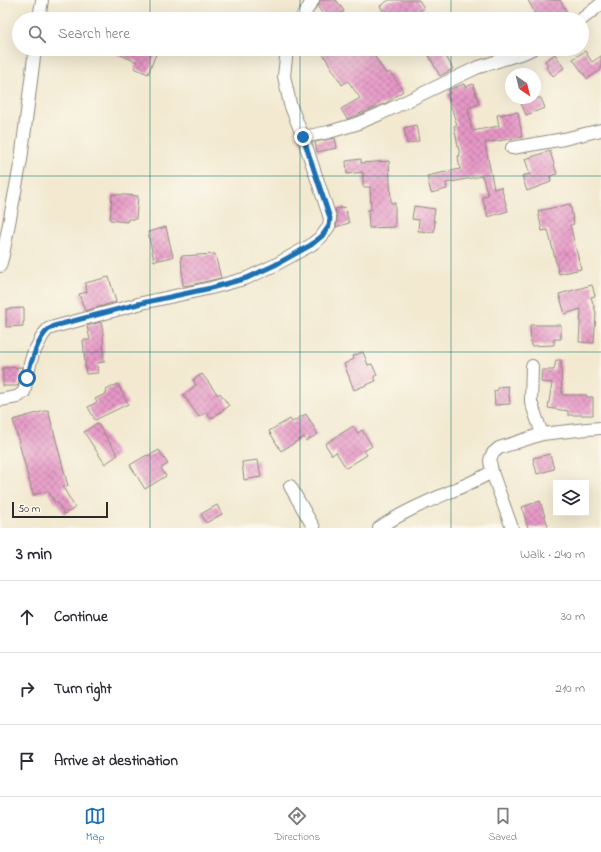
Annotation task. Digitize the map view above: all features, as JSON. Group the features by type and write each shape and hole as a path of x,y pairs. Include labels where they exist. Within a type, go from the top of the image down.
{"street":[{"path":"40,12 42,0"},
{"path":"305,12 313,0"},
{"path":"589,13 601,4"},
{"path":"0,266 21,160 34,56"},
{"path":"0,400 17,397 24,392 30,364 44,334 48,329 54,326 142,303 211,288 247,278 275,265 311,245 322,236 329,226 330,218 303,137 290,104 284,76 286,56"},
{"path":"303,137 329,132 356,124 476,68 514,56"},
{"path":"512,148 564,139 601,130"},
{"path":"532,366 531,402 542,434"},
{"path":"512,528 492,472 490,461 493,453 507,445 542,434 601,428"},
{"path":"379,528 389,521 473,483 492,472"},
{"path":"290,486 314,528"}],"building":[{"path":"320,0 336,0 344,11 321,12 318,7"},
{"path":"389,0 419,0 424,8 418,12 384,12 380,6"},
{"path":"528,0 560,0 567,12 534,12"},
{"path":"123,56 155,56 148,74 134,68 137,62"},
{"path":"324,56 374,56 386,74 390,72 403,91 386,103 347,119 341,109 360,98 348,81 342,85"},
{"path":"429,56 446,56 453,69 440,76"},
{"path":"552,56 556,56 564,68 553,76 546,67 548,65 545,61"},
{"path":"578,56 588,56 592,62 601,56 601,70 587,79 573,59"},
{"path":"464,84 465,87 473,84 479,104 468,108 472,131 499,126 497,115 518,112 522,137 485,143 494,189 501,187 508,211 488,217 482,197 488,195 482,176 446,183 447,189 431,193 427,176 460,169 458,156 460,156 454,126 457,125 447,94 450,93 448,90"},
{"path":"541,98 545,108 526,115 521,104 541,104"},
{"path":"416,125 419,141 407,144 404,128"},
{"path":"335,138 337,148 317,152 315,142"},
{"path":"550,151 557,174 550,176 551,182 527,191 522,176 530,174 525,159"},
{"path":"361,159 361,163 389,161 391,203 395,203 395,227 369,228 368,210 371,210 370,187 363,187 363,172 347,174 346,161"},
{"path":"112,194 138,196 136,219 128,219 127,222 110,220"},
{"path":"570,204 574,224 570,225 581,269 559,274 548,230 542,231 538,211"},
{"path":"414,206 435,209 433,221 435,221 434,232 418,231 419,220 412,219"},
{"path":"345,207 349,223 336,227 337,219 335,209"},
{"path":"166,227 173,257 154,261 148,232"},
{"path":"215,254 221,278 183,286 181,256"},
{"path":"109,277 116,302 85,311 79,294 87,292 85,283"},
{"path":"592,285 595,296 591,297 596,313 594,343 579,342 581,309 565,314 559,294"},
{"path":"24,308 23,326 6,327 6,309"},
{"path":"101,322 103,332 104,362 97,363 98,373 86,374 83,340 90,340 87,326"},
{"path":"530,325 561,325 561,339 554,339 554,345 531,346"},
{"path":"363,352 368,365 372,364 377,375 374,376 376,381 354,390 344,364 354,359 353,356"},
{"path":"556,360 561,360 562,395 587,395 586,397 593,397 593,415 568,415 568,411 548,408 552,383 541,382 542,370 554,370"},
{"path":"22,367 18,386 3,386 3,368"},
{"path":"202,374 218,395 220,393 229,406 211,419 206,412 199,417 183,395 196,385 193,380"},
{"path":"118,384 128,404 95,420 88,407 97,402 95,399 107,393 106,390"},
{"path":"508,386 510,404 495,405 494,391 498,390 498,387"},
{"path":"48,410 68,486 63,487 75,508 64,514 48,491 33,495 13,420"},
{"path":"306,414 318,434 306,441 304,437 281,451 269,431 290,419 292,422"},
{"path":"97,423 118,455 105,464 84,432"},
{"path":"353,426 358,433 362,430 372,446 364,451 367,455 346,468 336,452 332,455 325,444"},
{"path":"159,450 168,464 161,468 166,476 145,489 130,465"},
{"path":"550,454 554,469 537,474 533,458"},
{"path":"258,460 261,477 244,480 242,462"},
{"path":"540,501 548,526 528,528 522,507"},
{"path":"217,505 222,514 206,523 201,514"}],"route":[{"path":"27,378 30,364 44,334 48,329 54,326 247,278 275,265 311,245 322,236 329,226 330,218 303,137"}]}
